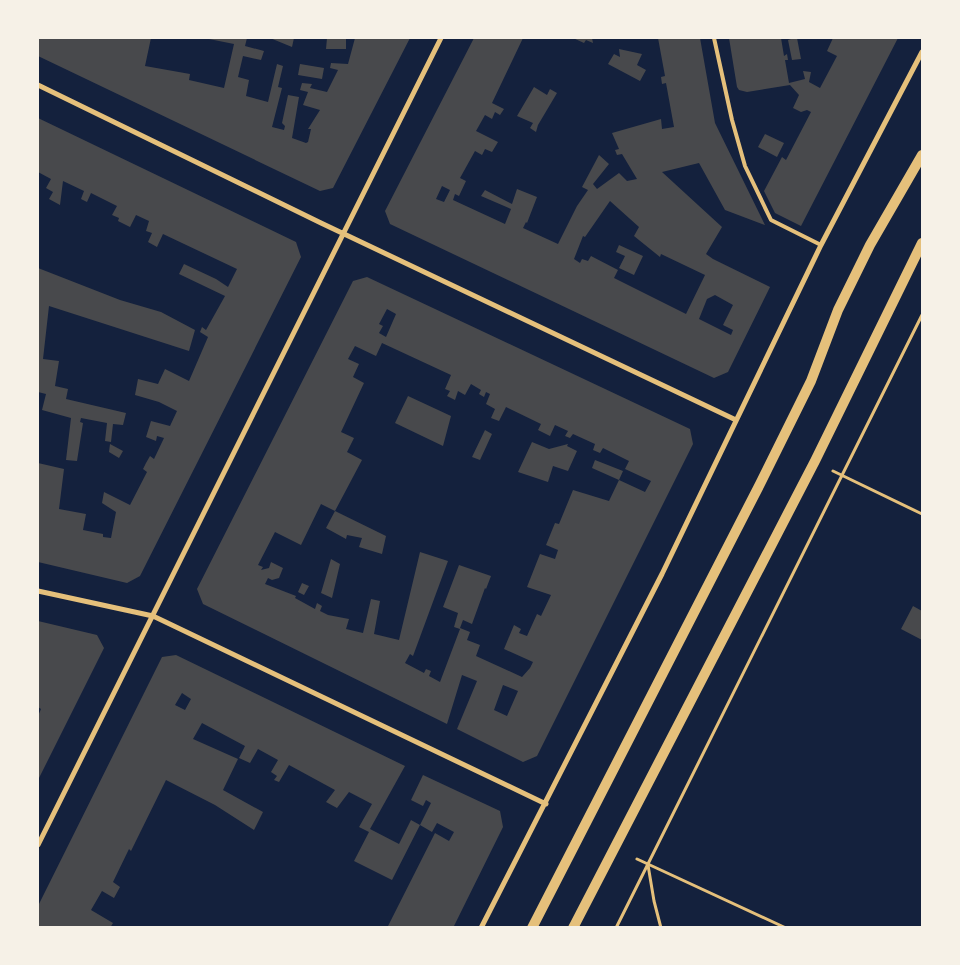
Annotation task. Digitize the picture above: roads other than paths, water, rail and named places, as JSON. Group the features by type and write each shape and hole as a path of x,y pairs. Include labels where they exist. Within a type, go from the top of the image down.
{"main road":[{"path":"532,928 811,381 838,310 870,245 922,155"},
{"path":"573,928 815,462 922,243"}],"street":[{"path":"38,845 441,38"},
{"path":"481,928 662,574 821,246 922,52"},
{"path":"38,85 343,234 736,420"},
{"path":"38,591 153,616 546,804"}],"lane":[{"path":"714,38 732,120 745,166 771,220 821,246"}]}
